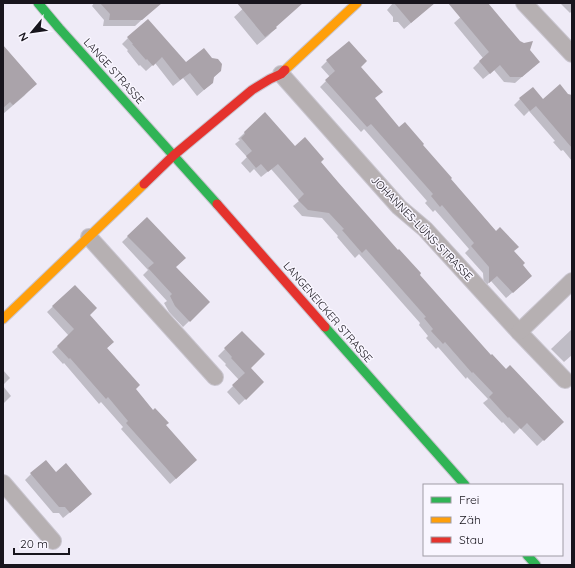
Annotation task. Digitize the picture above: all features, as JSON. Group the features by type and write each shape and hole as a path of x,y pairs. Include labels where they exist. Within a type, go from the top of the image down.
{"main road":[{"name":"LANGE STRASSE","path":"38,3 174,155"},
{"path":"3,319 174,155 252,90 281,74 357,3"},
{"name":"LANGENEICKER STRASSE","path":"174,155 464,484"},
{"path":"528,556 536,565"}],"street":[{"path":"524,3 572,54"},
{"name":"JOHANNES-LÜNS-STRASSE","path":"281,74 399,207 425,229 519,332 566,380"},
{"path":"88,237 215,377"},
{"path":"519,332 572,281"},
{"path":"3,483 53,541"}],"building":[{"path":"100,3 162,3 142,20 109,20 110,14"},
{"path":"237,3 303,3 276,27 277,28 265,37"},
{"path":"394,3 435,3 411,23"},
{"path":"448,3 488,3 520,41 524,43 533,41 530,50 540,62 522,77 510,77 500,65 490,74 479,61 489,52"},
{"path":"148,19 186,62 204,48 212,58 218,59 222,64 221,71 214,77 213,83 204,90 190,73 180,80 162,57 153,66 147,59 146,60 127,37"},
{"path":"349,41 367,61 361,67 383,92 375,98 399,127 405,122 452,178 451,179 496,231 500,227 519,247 514,251 525,263 523,265 532,276 513,293 497,276 489,283 489,267 471,246 474,243 442,205 440,207 431,196 433,194 371,124 367,127 325,80 335,71 326,60"},
{"path":"3,45 37,84 13,105 10,102 3,108"},
{"path":"560,84 568,94 572,95 572,148 536,106 530,111 519,98 533,87 543,99"},
{"path":"265,112 295,146 305,137 324,159 321,162 338,182 398,250 399,249 421,273 420,275 491,355 492,354 506,369 510,365 564,422 544,441 527,423 521,429 509,417 508,418 489,397 493,393 473,372 472,373 445,342 443,344 431,331 433,329 424,318 426,317 366,249 362,253 342,230 344,229 329,213 308,210 298,200 304,194 278,164 268,172 261,164 256,168 246,156 252,151 241,138 245,134 244,132"},
{"path":"147,217 186,258 176,267 210,302 190,322 175,306 170,296 172,294 148,268 154,263 127,236"},
{"path":"75,285 97,308 90,315 114,342 107,348 140,385 136,389 153,410 155,408 169,423 166,425 197,460 176,479 126,423 128,421 108,397 106,399 70,358 69,359 57,346 74,329 52,306"},
{"path":"242,331 265,354 251,368 264,382 246,400 232,385 245,373 224,348"},
{"path":"46,460 56,472 66,463 92,494 70,513 65,507 59,507 30,473"}],"traffic: fast":[{"path":"38,3 217,204"},
{"path":"325,327 464,484"},
{"path":"528,556 536,565"}],"traffic: slow":[{"path":"285,70 357,3"},
{"path":"3,319 144,184"}],"traffic: jam":[{"path":"144,184 174,155 252,90 281,74 285,70"},
{"path":"217,204 325,327"}]}
